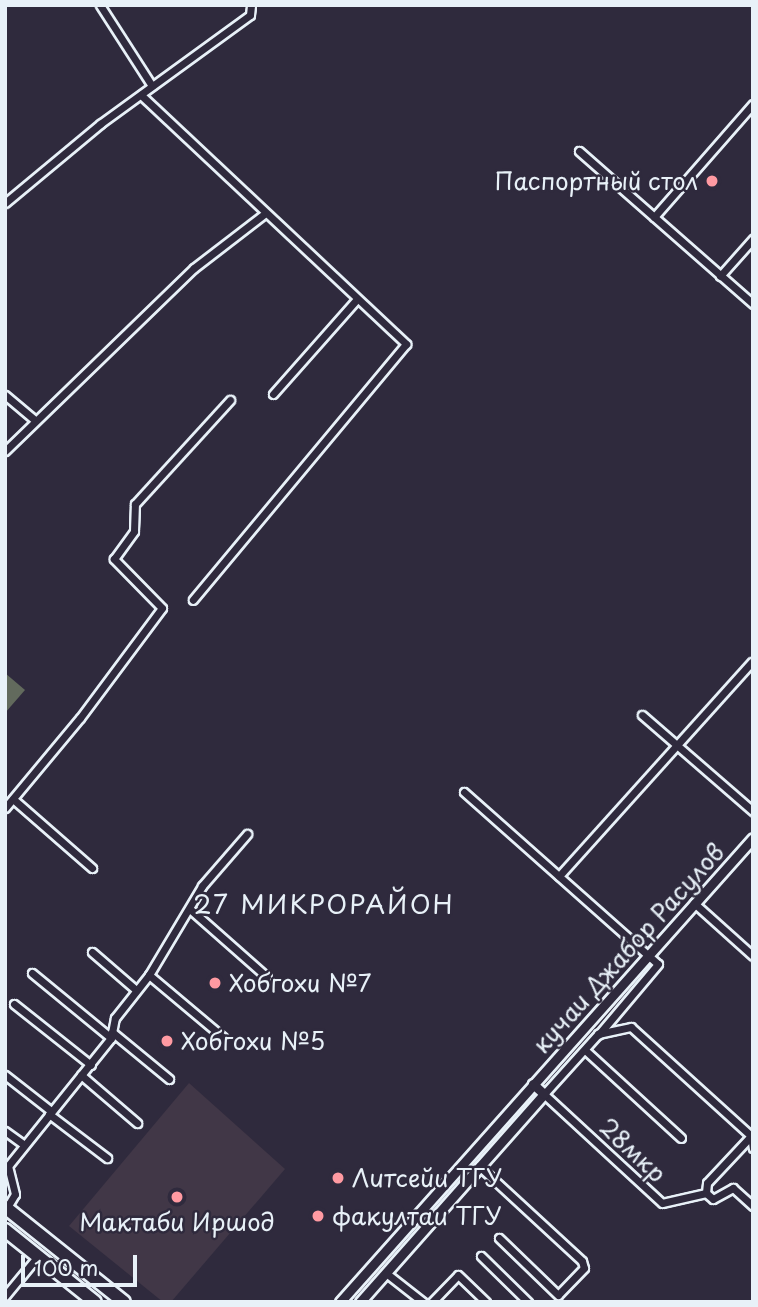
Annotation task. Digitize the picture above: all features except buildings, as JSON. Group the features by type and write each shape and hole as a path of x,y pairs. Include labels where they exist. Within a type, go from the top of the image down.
{"highway":[{"path":"6,1208 124,1302"},
{"path":"5,1230 95,1302"}],"street":[{"path":"100,5 152,86"},
{"path":"5,203 152,86 250,15 251,5"},
{"path":"141,95 264,214 406,344 193,600"},
{"path":"654,216 753,104"},
{"path":"579,151 753,304"},
{"path":"5,451 194,268 264,214"},
{"path":"720,276 753,239"},
{"path":"273,394 357,299"},
{"path":"5,396 36,421"},
{"path":"5,808 162,608 114,559 134,530 135,504 230,400"},
{"path":"559,876 752,662"},
{"path":"642,715 753,811"},
{"path":"360,1302 658,964 464,792"},
{"path":"13,799 92,867"},
{"path":"6,1208 15,1194 8,1166 23,1144 91,1065 111,1035 115,1018 149,975 166,941 191,910 202,886 247,834"},
{"name":"кучаи Джабор Расулов","path":"341,1301 753,838"},
{"path":"694,903 753,956"},
{"path":"191,910 267,977"},
{"path":"92,952 136,990"},
{"path":"32,973 169,1079"},
{"path":"149,975 223,1037"},
{"path":"14,1004 91,1065"},
{"path":"598,1034 631,1027 751,1136 753,1148"},
{"name":"28мкр","path":"585,1049 681,1138"},
{"path":"5,1074 107,1158"},
{"path":"81,1075 137,1123"},
{"path":"533,1084 544,1094"},
{"name":"28мкр","path":"544,1094 662,1203 706,1193 713,1199 733,1188 753,1206"},
{"path":"5,1131 23,1144"},
{"path":"706,1193 707,1183 751,1136"},
{"path":"479,1166 582,1261 584,1268 558,1295"},
{"path":"499,1238 565,1302"},
{"path":"5,1296 38,1256"},
{"path":"481,1256 528,1302"},
{"path":"386,1272 423,1302"},
{"path":"432,1302 458,1275 486,1302"}],"shaded area":[{"name":"Мактаби Иршод","path":"189,1083 285,1169 171,1302 163,1302 69,1226"}],"green space":[{"path":"5,673 25,690 5,713"}],"place":[{"name":"Паспортный стол","path":"712,181"},
{"name":"Хобгохи №7","path":"215,983"},
{"name":"Хобгохи №5","path":"167,1041"},
{"name":"Литсейи ТГУ","path":"338,1178"},
{"name":"Мактаби Иршод","path":"177,1197"},
{"name":"факултаи ТГУ","path":"318,1216"}],"district":[{"name":"27 МИКРОРАЙОН","path":"324,904"}]}
